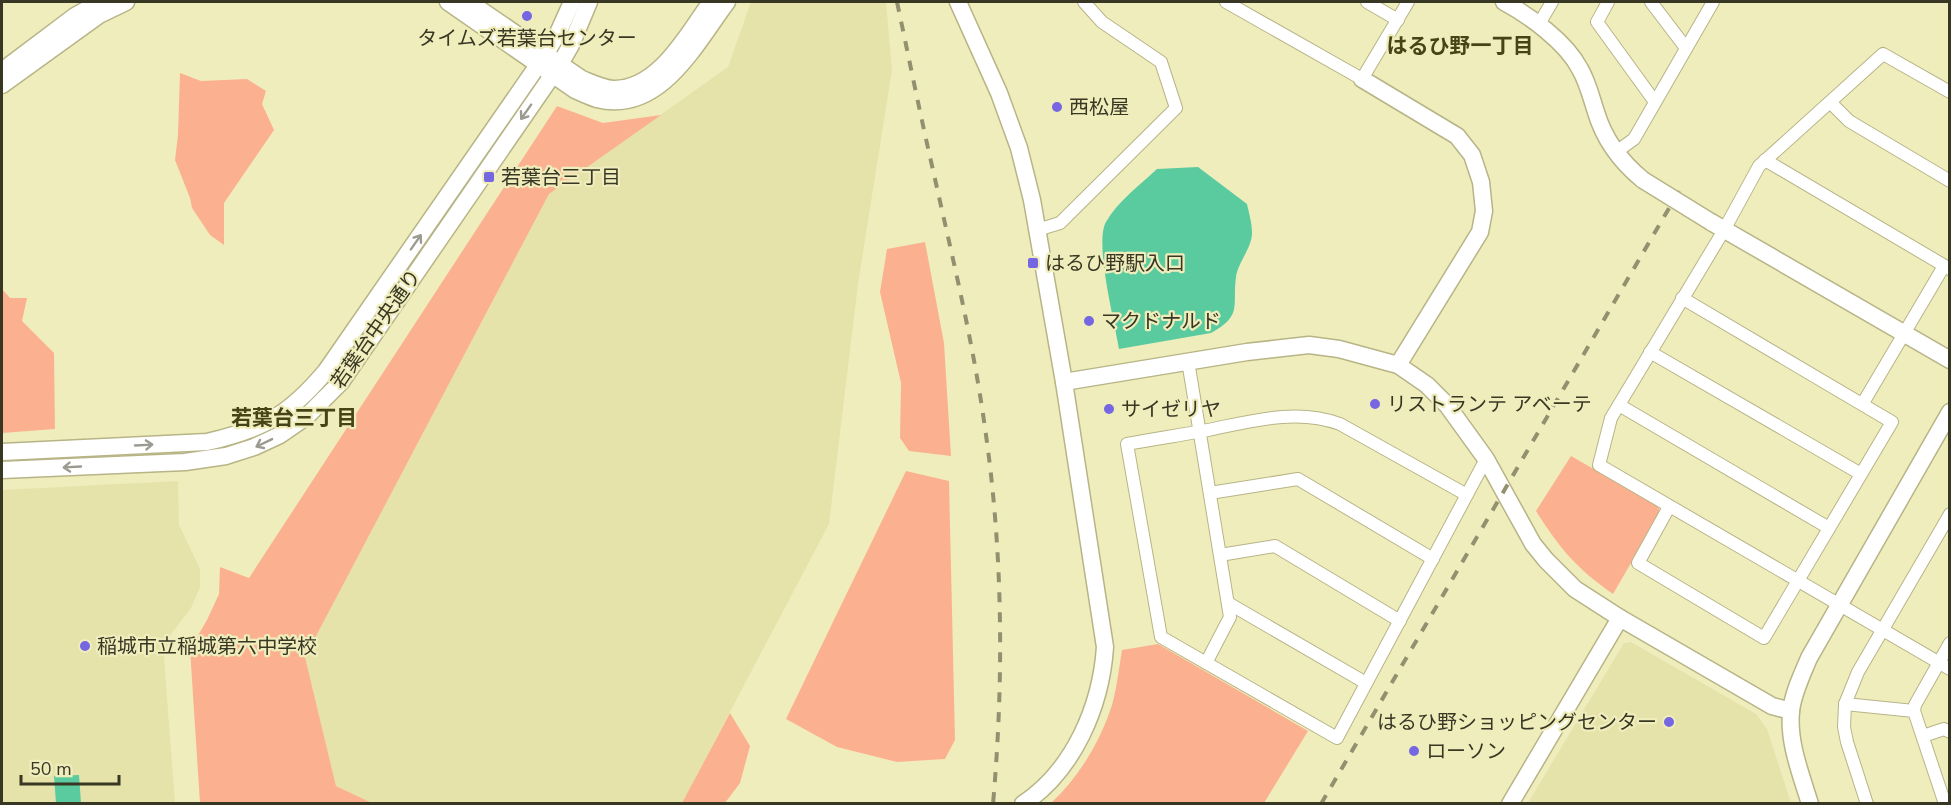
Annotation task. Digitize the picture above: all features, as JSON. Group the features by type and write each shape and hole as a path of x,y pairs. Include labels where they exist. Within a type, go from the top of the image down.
{"street":[{"path":"2,71 75,16 100,2"},
{"path":"2,85 99,15 126,2"},
{"path":"448,2 542,60"},
{"path":"469,2 556,70 575,90 597,99 614,101 645,95 660,86 678,68 726,2"},
{"name":"若葉台中央通り","path":"2,452 207,442 237,436 262,426 304,397 326,370 542,60 558,33 572,2"},
{"name":"若葉台中央通り","path":"2,470 185,462 226,456 261,445 300,421 341,382 556,70 572,45 590,2"},
{"path":"556,70 600,87 614,89 641,82 654,75 668,61 711,2"},
{"path":"958,2 999,93 1019,148 1037,230 1064,382 1105,647 1103,671 1083,731 1066,760 1048,783 1023,804"},
{"path":"1037,230 1060,223 1176,108 1161,62 1102,22 1084,2"},
{"path":"1367,2 1398,20"},
{"path":"1362,79 1408,2"},
{"path":"1504,2 1539,24 1578,66 1587,82 1601,125 1616,152 1643,180 1717,226 1950,360"},
{"path":"1539,24 1552,2"},
{"path":"1608,2 1597,22 1655,102"},
{"path":"1651,2 1686,48"},
{"path":"1616,152 1634,139 1713,2"},
{"path":"1234,3 1457,136 1472,155 1481,182 1484,211 1479,232 1398,365"},
{"path":"1944,666 1599,465 1611,418 1682,298 1717,226 1759,166 1883,54 1950,92"},
{"path":"1831,102 1849,121 1950,181"},
{"path":"1765,160 1947,267 1863,403"},
{"path":"1669,507 1638,563 1764,638 1892,422 1682,298"},
{"path":"1064,382 1270,348 1309,345 1339,349 1398,365 1427,385 1447,405 1486,459 1533,544 1575,589 1620,618 1772,706 1791,711"},
{"path":"1650,352 1861,474"},
{"path":"1188,361 1228,603 1229,621 1206,663"},
{"path":"1619,405 1829,528"},
{"path":"1810,804 1792,739 1791,711 1797,687 1809,658 1838,605 1950,412"},
{"path":"1467,495 1340,424 1323,418 1297,416 1267,418 1127,444 1161,638 1336,738 1400,621 1467,495 1486,459"},
{"path":"1210,493 1299,479 1433,559"},
{"path":"1867,804 1846,742 1845,704 1858,672 1950,514"},
{"path":"1220,555 1275,546 1400,621"},
{"path":"1228,603 1366,683"},
{"path":"1510,804 1620,618"},
{"path":"1945,804 1914,711 1915,705 1944,666 1950,643"},
{"path":"1845,704 1914,711"},
{"path":"1923,736 1944,729 1950,732"}],"shaded area":[{"path":"751,2 886,2 892,70 858,284 829,524 682,803 372,803 336,786 305,657 549,194 728,67"},
{"path":"180,73 201,81 247,79 266,91 262,104 274,130 224,203 224,245 210,235 192,208 175,160"},
{"path":"557,106 603,123 661,115 549,194 305,657 336,786 372,803 200,803 190,649 219,594 220,567 249,578"},
{"path":"1198,167 1247,204 1252,229 1251,239 1237,271 1232,315 1221,327 1211,333 1119,349 1102,247 1106,222 1122,201 1157,169"},
{"path":"925,242 944,343 951,456 909,451 900,438 901,383 880,292 887,249"},
{"path":"2,289 10,298 27,298 22,321 54,353 55,429 2,433"},
{"path":"1571,456 1658,506 1660,513 1613,594 1570,557 1536,511"},
{"path":"906,471 949,481 955,740 945,759 897,762 837,747 786,719"},
{"name":"稲城市立稲城第六中学校","path":"178,481 179,525 200,569 200,587 191,608 171,634 164,658 175,803 2,804 2,490"},
{"name":"はるひ野ショッピングセンター","path":"1631,642 1756,714 1767,729 1791,803 1528,803 1624,643"},
{"path":"1158,644 1308,731 1264,803 1051,803 1071,782 1101,732 1114,698 1122,650"},
{"path":"730,713 750,746 740,783 725,803 682,803"},
{"path":"79,775 81,803 56,803 54,776"}],"railway":[{"path":"897,2 968,331 991,475 1000,616 999,710 993,804"},
{"path":"1321,804 1682,186"}],"place":[{"name":"タイムズ若葉台センター","path":"527,16"},
{"name":"西松屋","path":"1057,107"},
{"name":"若葉台三丁目","path":"489,177"},
{"name":"はるひ野駅入口","path":"1033,263"},
{"name":"マクドナルド","path":"1089,321"},
{"name":"リストランテ アベーテ","path":"1375,404"},
{"name":"サイゼリヤ","path":"1109,409"},
{"name":"稲城市立稲城第六中学校","path":"85,646"},
{"name":"はるひ野ショッピングセンター","path":"1669,722"},
{"name":"ローソン","path":"1414,751"}],"district":[{"name":"はるひ野一丁目","path":"1460,46"},
{"name":"若葉台三丁目","path":"294,418"}]}
